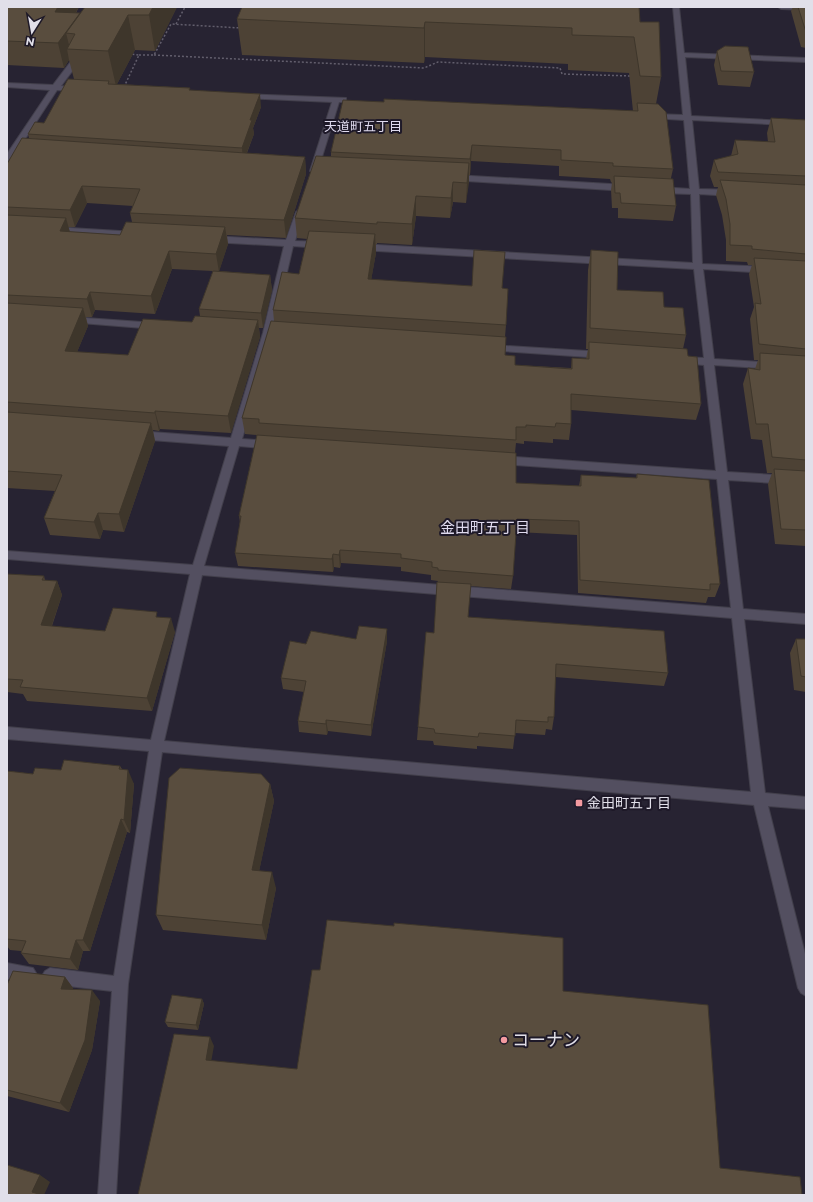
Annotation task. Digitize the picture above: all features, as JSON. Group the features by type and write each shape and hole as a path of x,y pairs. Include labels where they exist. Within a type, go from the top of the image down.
{"street":[{"path":"676,7 695,192 698,266 759,799 806,988"},
{"path":"781,7 806,8"},
{"path":"7,160 16,150 55,88 87,44"},
{"path":"680,55 806,60"},
{"path":"7,85 85,89"},
{"path":"233,95 352,101"},
{"path":"314,173 336,100"},
{"path":"642,115 806,124"},
{"path":"441,178 743,194"},
{"path":"107,1195 120,984 156,746 197,570 234,442 268,333 290,244 304,200"},
{"path":"46,230 148,236"},
{"path":"203,239 329,246"},
{"path":"352,247 775,271"},
{"path":"62,320 165,326"},
{"path":"480,347 614,356"},
{"path":"670,359 806,368"},
{"path":"124,434 281,445"},
{"path":"494,460 806,481"},
{"path":"7,555 806,619"},
{"path":"7,733 806,803"},
{"path":"7,971 120,984"}],"path":[{"path":"176,24 185,7"},
{"path":"154,55 170,24 247,28"},
{"path":"123,54 424,68 438,62 445,62 560,68 562,74 637,77"},
{"path":"122,91 139,55"}],"building":[{"path":"7,7 58,7 55,12 80,13 58,43 7,41"},
{"path":"85,7 153,7 149,15 128,15 108,51 67,49 75,34 66,33"},
{"path":"242,7 639,7 640,22 659,22 661,77 640,76 634,37 572,35 572,28 425,22 424,28 237,19"},
{"path":"798,7 806,7 806,32"},
{"path":"725,46 748,47 754,72 721,71 717,51"},
{"path":"68,79 109,81 108,84 190,88 189,90 260,94 250,120 252,120 242,148 28,134 35,122 44,123"},
{"path":"384,99 638,111 637,103 658,104 666,112 673,169 613,166 613,163 561,160 561,150 472,145 470,159 331,152 343,100 384,102"},
{"path":"771,118 806,120 806,176 718,172 714,160 738,154 735,140 775,142"},
{"path":"22,138 305,157 284,220 130,213 140,189 82,186 70,210 7,207 7,164"},
{"path":"316,156 469,163 467,183 453,182 451,198 416,196 412,224 377,222 377,224 295,218"},
{"path":"614,176 673,179 676,206 621,203 620,193 615,193"},
{"path":"720,180 806,185 806,254 752,249 752,246 730,245 730,224 726,199"},
{"path":"7,215 66,218 60,231 120,235 126,222 225,227 216,254 169,251 151,296 90,292 87,299 7,295"},
{"path":"309,231 375,234 368,279 472,286 474,250 505,252 502,288 508,289 506,325 273,310 282,272 299,274"},
{"path":"591,250 618,252 617,290 663,292 664,307 683,308 686,335 590,328"},
{"path":"754,258 806,261 806,349 759,344 755,303 761,304"},
{"path":"213,271 270,275 261,313 199,309"},
{"path":"7,303 83,308 65,351 128,355 143,319 192,322 195,316 258,320 228,416 155,411 155,413 7,402"},
{"path":"271,321 506,337 505,355 515,356 515,365 572,369 572,358 589,359 589,342 687,349 688,356 697,357 701,404 571,394 571,424 556,423 555,427 526,425 526,427 516,427 516,440 259,423 259,419 242,418"},
{"path":"760,353 806,356 806,460 772,457 768,424 756,424 748,368 760,370"},
{"path":"7,412 151,423 119,514 98,513 94,522 44,518 62,475 7,471"},
{"path":"257,435 516,453 516,483 581,486 581,475 637,478 637,474 709,480 720,584 710,584 710,590 580,580 579,521 517,519 513,576 438,570 438,568 432,567 432,562 401,558 401,554 340,550 339,555 333,554 332,559 235,553 241,516 239,516"},
{"path":"774,469 806,471 806,530 781,529"},
{"path":"7,574 44,576 42,580 57,581 41,625 105,631 113,608 157,612 156,617 171,618 147,698 20,687 23,680 7,679"},
{"path":"437,582 471,584 468,617 664,631 668,673 556,664 554,717 548,717 548,722 516,720 515,736 479,733 478,737 435,733 434,729 418,727 426,632 434,633"},
{"path":"359,626 387,629 371,725 326,720 326,724 298,721 306,681 281,678 290,641 306,644 311,631 356,639"},
{"path":"796,639 806,639 806,677 801,676"},
{"path":"64,760 120,766 119,769 128,770 124,820 121,819 83,940 76,940 70,959 21,953 26,941 7,939 7,771 33,774 35,768 61,770"},
{"path":"180,768 261,774 270,784 252,870 272,872 262,925 156,915 169,778"},
{"name":"コーナン","path":"327,920 394,926 394,923 563,938 563,991 708,1005 720,1168 800,1177 802,1195 138,1195 174,1034 210,1037 206,1060 297,1069 312,970 320,970"},
{"path":"13,971 65,977 61,989 92,990 85,1040 60,1103 7,1090 7,985"},
{"path":"172,995 202,999 196,1025 165,1022"},
{"path":"7,1165 40,1175 32,1192 42,1195 7,1195"}],"place":[{"name":"金田町五丁目","path":"579,803"},
{"name":"コーナン","path":"504,1040"}],"district":[{"name":"天道町五丁目","path":"363,126"},
{"name":"金田町五丁目","path":"485,528"}]}
